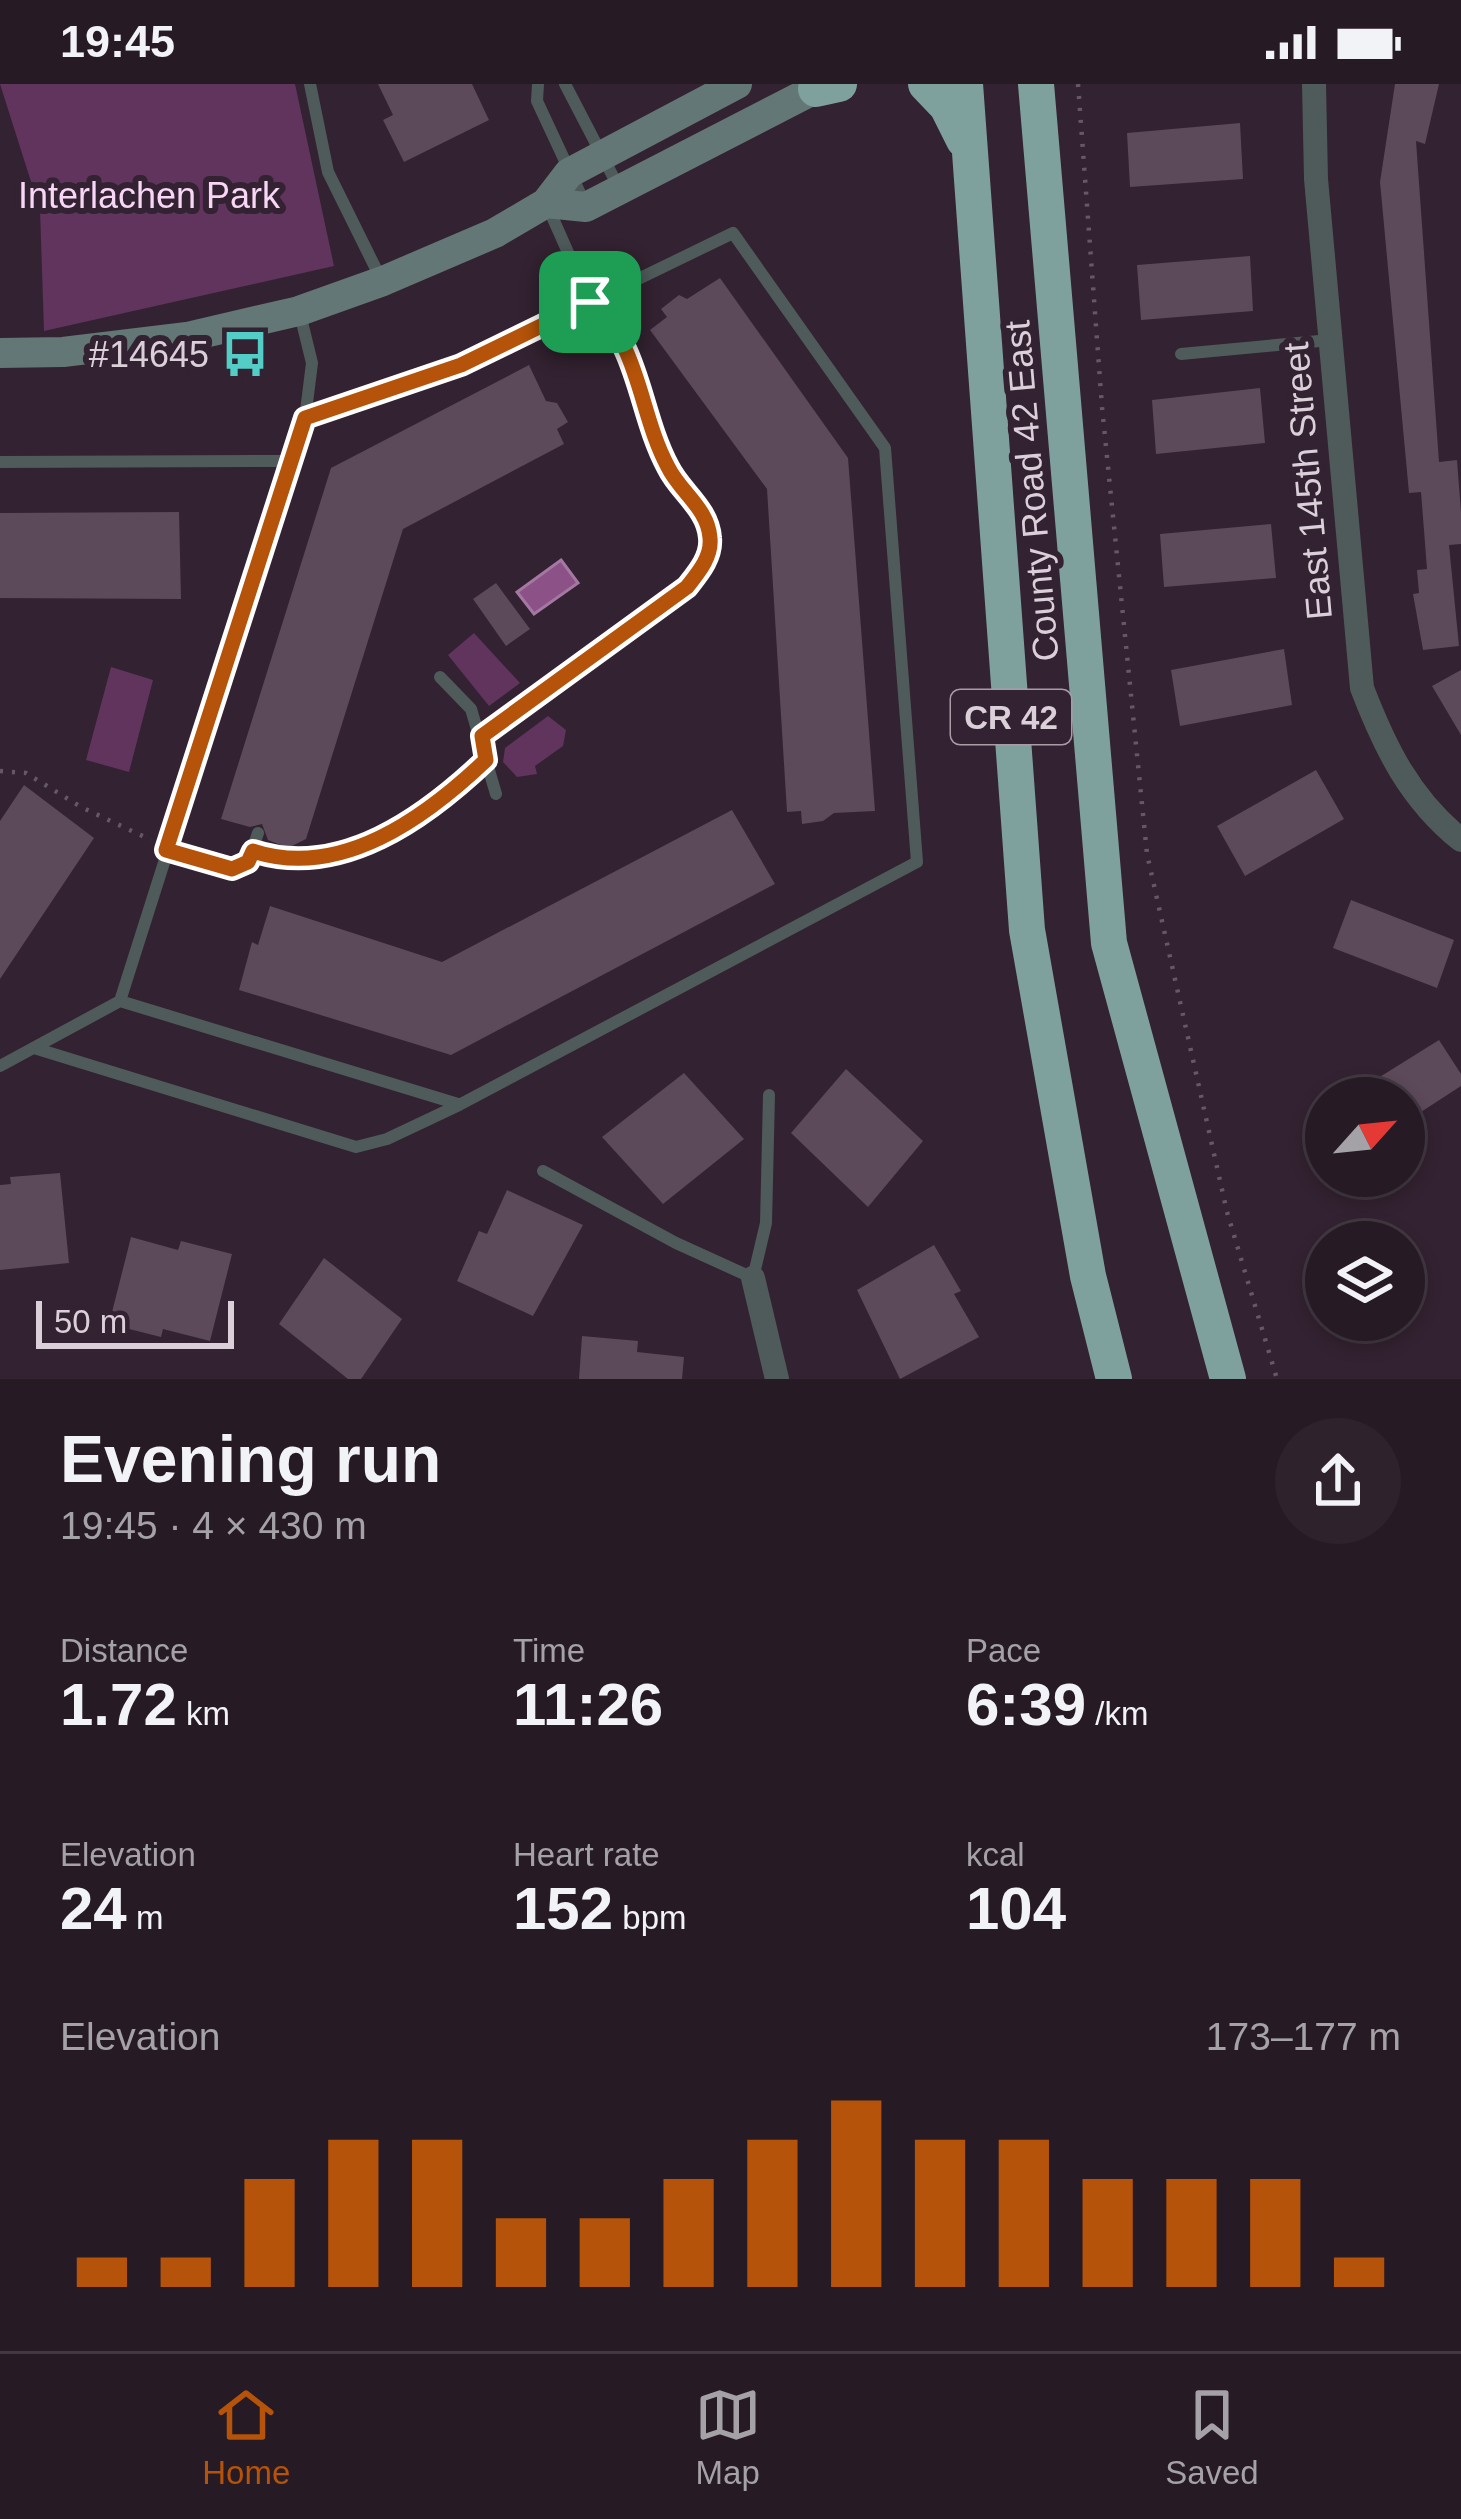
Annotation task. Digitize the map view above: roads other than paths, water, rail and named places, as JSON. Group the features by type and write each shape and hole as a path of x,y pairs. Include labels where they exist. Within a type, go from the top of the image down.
{"highway":[{"path":"926,84 947,106 970,154"},
{"name":"County Road 42 East","path":"964,84 1027,930 1088,1276 1114,1379"},
{"name":"County Road 42 East","path":"1036,84 1109,943 1228,1379"}],"street":[{"path":"0,353 62,352 187,337 299,311 383,281 447,256 546,203 569,173 737,84"},
{"name":"East 145th Street","path":"1314,84 1316,179 1362,688 1390,760 1438,821 1461,840"},
{"path":"546,203 586,207 826,86"},
{"path":"753,1278 778,1379"}],"lane":[{"path":"310,84 328,172 383,281"},
{"path":"538,84 537,101 586,207"},
{"path":"565,84 620,190"},
{"path":"482,736 687,587 710,539 700,510 668,469 614,322 590,302 546,203"},
{"path":"34,1048 356,1147 387,1139 459,1105 916,862 885,448 733,233 461,365 305,418"},
{"path":"0,1066 119,1001 287,461 305,418 312,363 299,311"},
{"path":"1181,354 1330,340"},
{"path":"0,462 287,461"},
{"path":"440,677 471,709 496,794"},
{"path":"166,850 232,869 248,862 258,833"},
{"path":"119,1001 459,1105"},
{"path":"543,1171 676,1244 753,1278 766,1223 769,1095"}],"place":[{"name":"#14645","path":"245,354"}],"park label":[{"name":"Interlachen Park","path":"149,195"}]}
